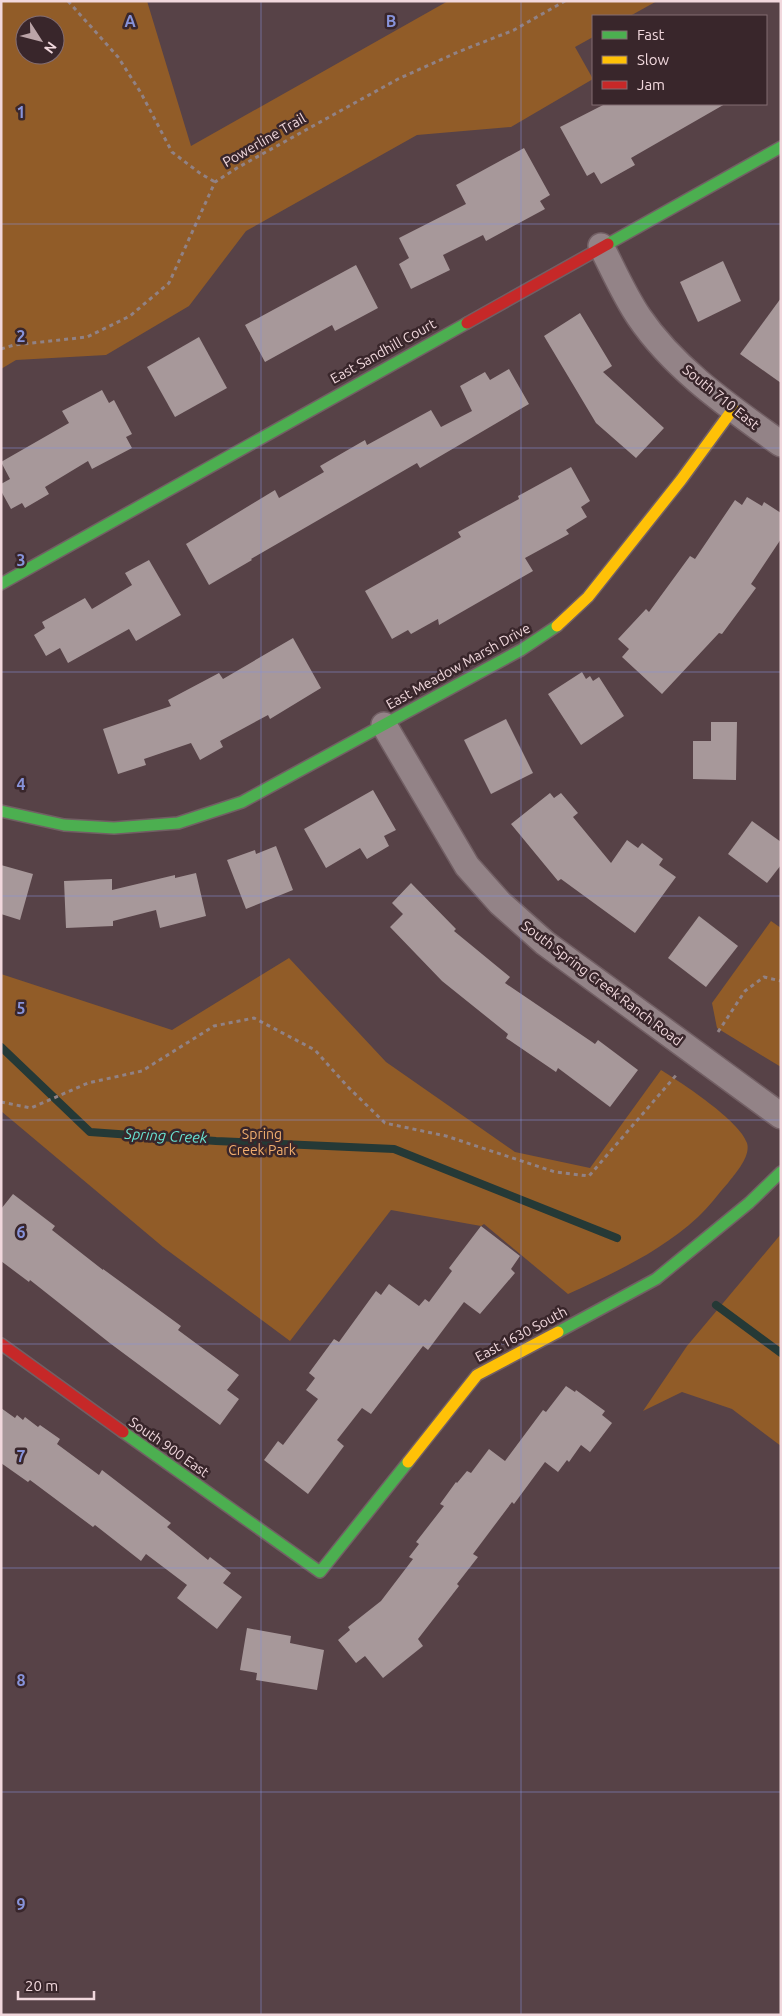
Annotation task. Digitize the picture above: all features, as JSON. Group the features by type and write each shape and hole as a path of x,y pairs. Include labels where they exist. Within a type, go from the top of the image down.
{"street":[{"name":"East Sandhill Court","path":"1,584 601,246 781,147"},
{"name":"South 710 East","path":"601,246 638,317 662,346 700,384 781,444"},
{"name":"East Meadow Marsh Drive","path":"1,811 64,825 114,828 178,823 242,802 521,650 551,631 588,597 681,480 734,409"},
{"name":"South Spring Creek Ranch Road","path":"384,725 467,866 500,903 545,943 781,1116"},
{"name":"East 1630 South","path":"320,1572 477,1375 656,1278 749,1203 781,1172"},
{"name":"South 900 East","path":"1,1344 320,1572"}],"path":[{"path":"68,1 118,57 141,93 172,152 215,182"},
{"name":"Powerline Trail","path":"1,349 14,345 87,337 130,316 169,283 215,182 398,79 514,30 565,1"},
{"path":"718,1032 745,991 764,977 781,981"},
{"path":"1,1102 31,1108 88,1083 142,1071 214,1026 254,1018 316,1050 347,1086 385,1123 446,1136 555,1172 589,1176 679,1071"}],"green space":[{"path":"1,1 147,1 191,146 448,1 657,1 632,15 592,15 592,38 575,47 592,80 511,127 417,135 246,231 189,306 106,355 16,360 1,369"},
{"path":"771,921 781,928 781,1067 717,1028 712,1003"},
{"name":"Spring Creek Park","path":"289,958 386,1062 515,1152 590,1168 661,1070 709,1103 734,1124 747,1143 748,1148 745,1159 710,1205 668,1241 636,1261 568,1294 484,1224 481,1226 391,1210 290,1341 163,1247 1,1111 1,974 172,1030"},
{"path":"781,1234 781,1446 732,1409 682,1392 643,1411 687,1346"}],"building":[{"path":"603,105 723,105 631,158 635,165 601,184 594,172 587,176 560,127"},
{"path":"524,148 550,195 540,201 545,209 486,241 483,235 443,255 450,270 411,289 399,264 409,258 399,238 466,204 456,185"},
{"path":"723,261 741,301 698,322 680,282"},
{"path":"356,265 378,308 335,331 332,325 265,362 245,325"},
{"path":"781,298 781,383 740,354"},
{"path":"580,313 612,366 603,372 664,428 636,458 596,423 544,336"},
{"path":"199,337 227,388 175,417 147,367"},
{"path":"509,369 529,404 420,468 417,463 209,585 186,544 275,490 279,498 324,472 320,466 365,440 367,445 431,410 441,427 472,411 460,386 485,372 490,380"},
{"path":"102,390 109,403 114,400 132,434 126,437 132,448 92,469 88,461 45,487 49,494 25,508 22,503 11,509 1,491 1,484 10,479 1,462 69,423 62,411"},
{"path":"571,467 590,501 581,507 587,517 566,530 569,534 525,558 533,571 439,625 438,619 411,634 408,630 392,639 365,591 461,537 458,532 519,499 518,496"},
{"path":"747,497 762,506 764,502 781,513 781,539 751,584 756,588 722,634 719,633 662,694 622,657 629,649 618,639 646,609 649,612 690,556 695,559 735,500 742,505"},
{"path":"149,560 181,615 136,641 129,629 68,663 60,648 46,656 34,635 45,628 42,622 85,598 92,609 132,585 125,573"},
{"path":"293,638 321,688 270,719 268,715 220,741 223,747 200,760 191,743 144,759 146,765 118,774 103,729 171,706 168,700 219,673 223,679"},
{"path":"582,672 586,679 590,676 593,681 599,677 624,716 581,745 548,694"},
{"path":"506,719 533,773 491,794 464,740"},
{"path":"711,722 737,722 736,780 693,779 693,741 711,741"},
{"path":"373,790 396,830 384,836 389,846 367,859 360,848 326,868 304,829"},
{"path":"550,793 554,798 561,793 578,813 573,817 611,863 627,840 638,848 642,843 663,859 659,865 676,877 635,933 561,879 558,881 511,824"},
{"path":"752,821 781,842 781,865 767,883 728,854"},
{"path":"276,846 293,890 246,909 227,860 255,850 256,854"},
{"path":"1,865 33,874 20,920 1,914"},
{"path":"196,873 206,916 160,928 156,910 113,921 113,926 66,928 64,881 112,879 112,890 175,875 175,878"},
{"path":"411,883 456,929 454,931 510,977 505,983 595,1044 598,1040 638,1070 610,1107 558,1068 556,1072 506,1038 508,1034 442,981 390,927 403,914 392,903"},
{"path":"699,916 738,946 706,987 668,958"},
{"path":"13,1194 55,1226 52,1230 103,1270 181,1326 178,1330 239,1375 227,1390 239,1399 220,1425 111,1344 30,1280 29,1282 1,1261 1,1209"},
{"path":"481,1226 520,1256 511,1269 515,1273 480,1314 464,1302 428,1350 423,1346 371,1414 362,1408 337,1440 344,1446 308,1494 264,1460 278,1441 283,1445 318,1399 306,1390 315,1378 309,1373 334,1339 339,1342 376,1291 381,1295 389,1284 419,1306 425,1299 429,1302 452,1271 449,1268"},
{"path":"566,1386 575,1392 576,1390 605,1411 602,1415 612,1423 590,1452 581,1445 569,1462 567,1460 558,1472 545,1462 473,1554 478,1557 457,1584 459,1586 418,1639 423,1646 383,1678 365,1656 356,1663 338,1640 350,1630 348,1627 381,1601 413,1559 409,1557 419,1544 416,1542 444,1506 440,1504 456,1482 467,1471 471,1473 489,1449 505,1461 543,1410 546,1412"},
{"path":"1,1408 15,1418 17,1415 23,1420 25,1417 38,1427 40,1425 60,1439 57,1444 99,1475 102,1470 171,1523 167,1527 208,1560 210,1557 231,1573 223,1583 242,1597 217,1629 177,1598 187,1585 146,1554 141,1561 95,1525 93,1527 30,1480 28,1482 1,1463"},
{"path":"247,1628 291,1636 290,1643 324,1650 317,1690 256,1680 257,1673 240,1670"}],"waterway":[{"name":"Spring Creek","path":"1,1047 90,1132 216,1141 394,1149 617,1238"},
{"name":"Spring Creek","path":"716,1305 781,1353"}],"traffic: fast":[{"path":"608,244 781,147"},
{"path":"1,584 467,323"},
{"path":"1,811 64,825 114,828 178,823 242,802 521,650 557,626"},
{"path":"558,1332 656,1279 749,1203 781,1172"},
{"path":"123,1432 320,1572 408,1462"}],"traffic: slow":[{"path":"557,626 588,597 681,480 733,409"},
{"path":"408,1462 477,1375 558,1332"}],"traffic: jam":[{"path":"467,323 608,244"},
{"path":"1,1344 123,1432"}]}
